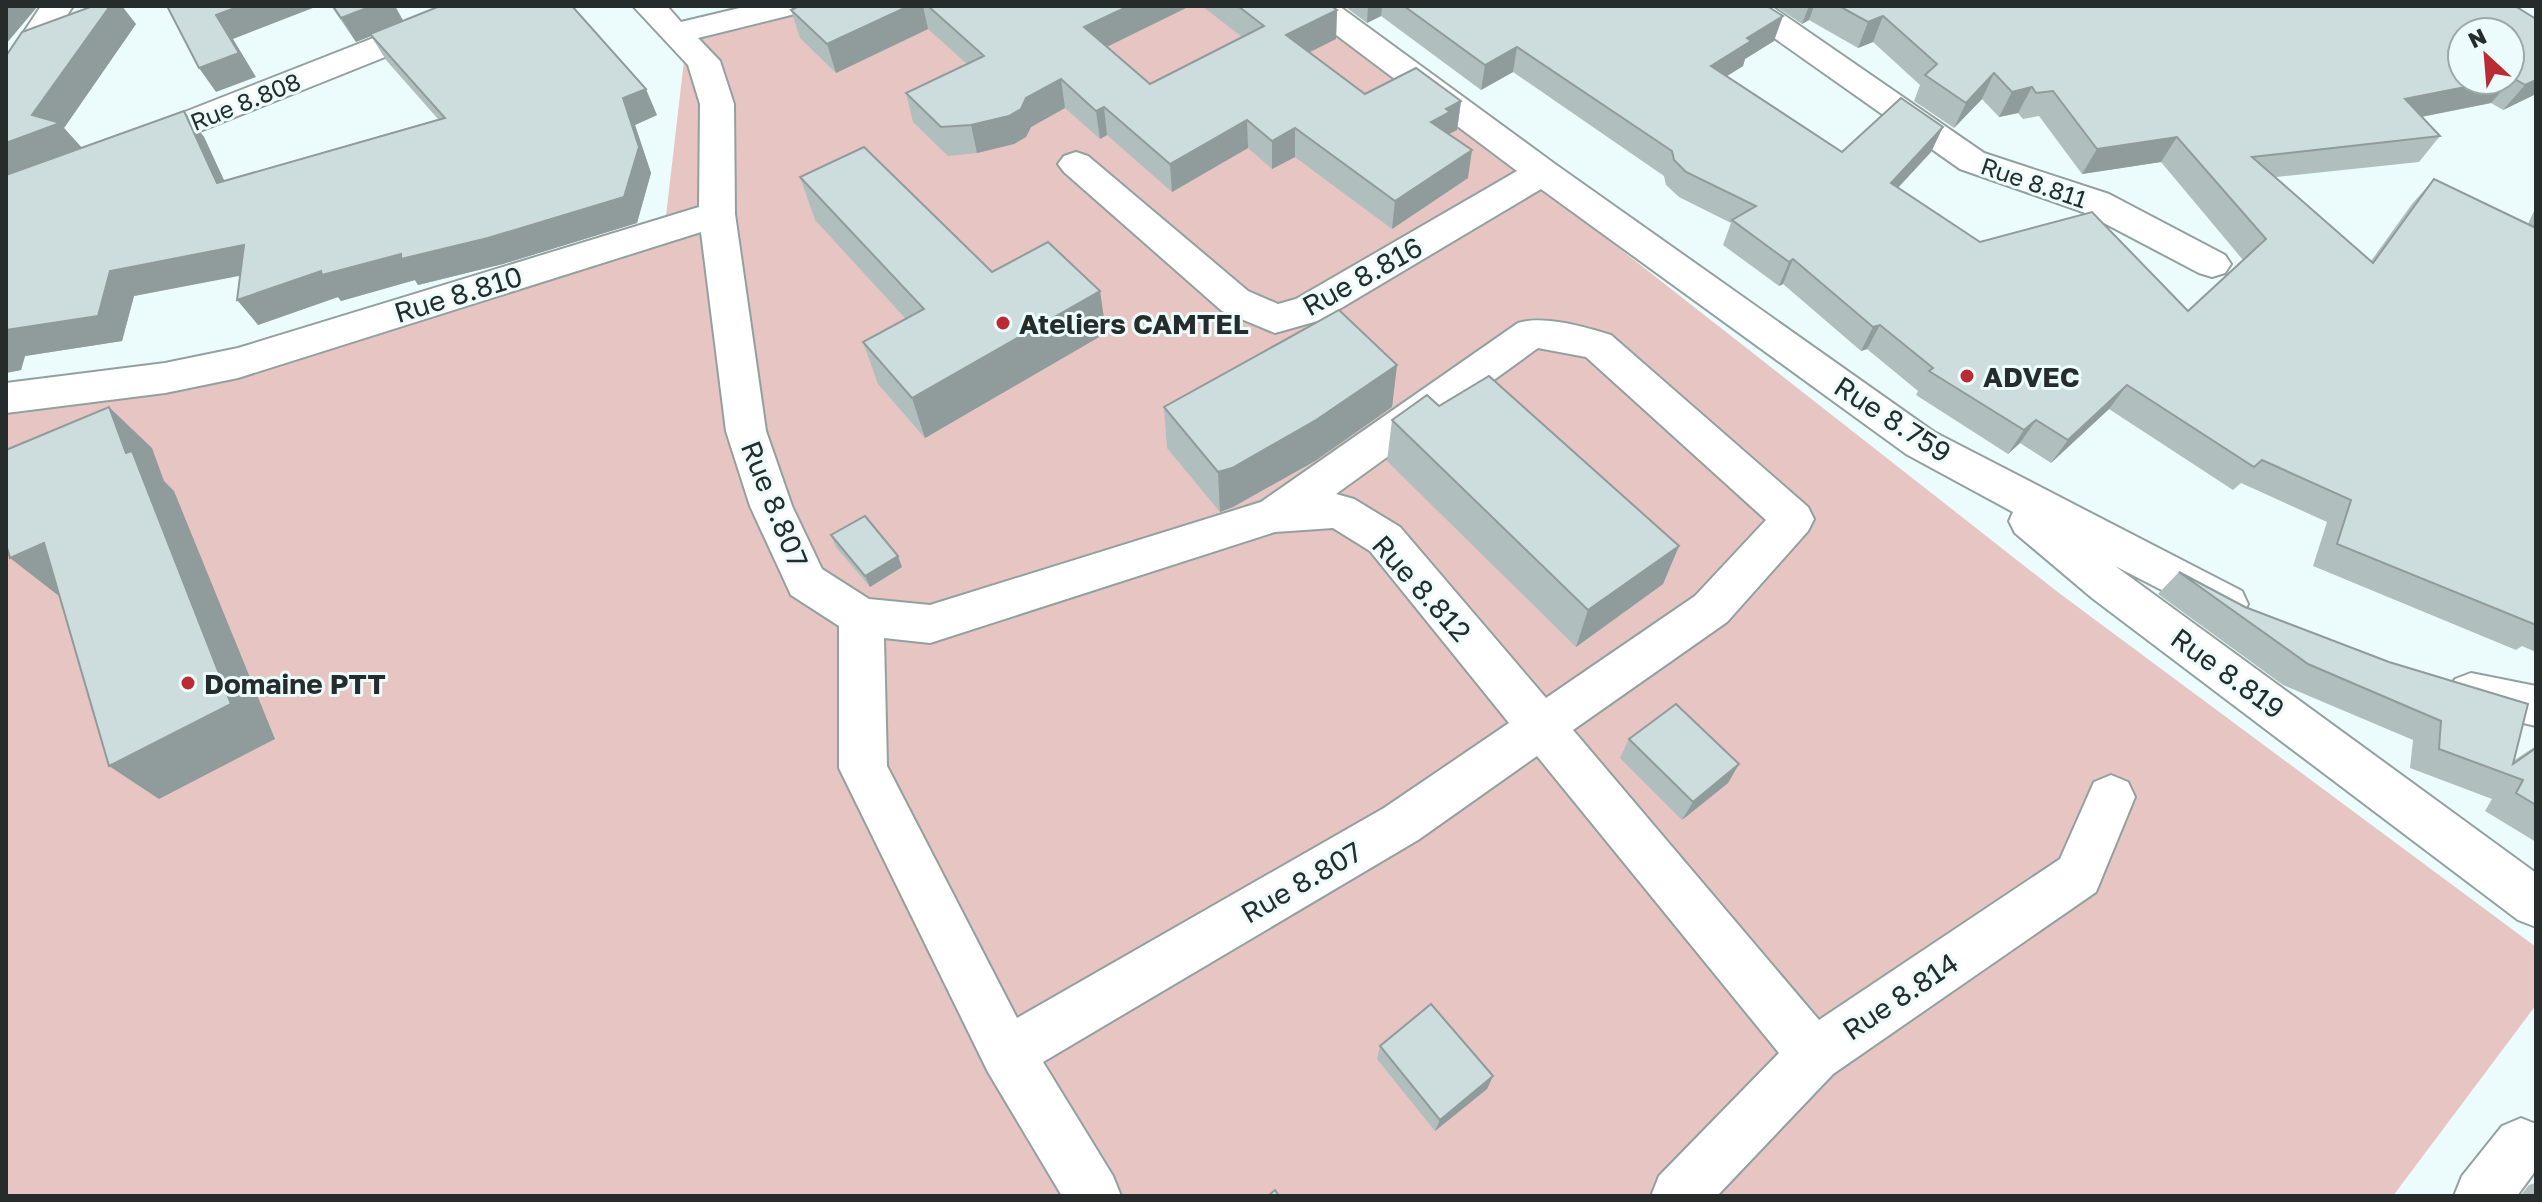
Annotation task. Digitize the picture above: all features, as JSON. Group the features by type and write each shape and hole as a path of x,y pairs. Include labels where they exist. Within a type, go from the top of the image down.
{"street":[{"path":"6,85 57,6"},
{"name":"Rue 8.808","path":"107,156 484,6"},
{"path":"649,6 703,61 717,104 717,214"},
{"path":"674,34 788,6"},
{"name":"Rue 8.759","path":"1318,6 1542,172 1920,443 2254,617"},
{"name":"Rue 8.811","path":"1745,6 1754,9 1972,161 2096,203 2212,264"},
{"name":"Rue 8.816","path":"1076,164 1235,301 1275,319 1308,310 1542,172"},
{"name":"Rue 8.810","path":"6,398 165,378 238,363 717,214"},
{"name":"Rue 8.807","path":"717,214 746,431 771,506 806,582 861,617"},
{"name":"Rue 8.807","path":"1007,1053 1401,824 1711,609 1793,519 1597,345 1532,333 1275,515"},
{"name":"Rue 8.819","path":"1920,443 2011,506 2107,585 2536,903"},
{"name":"Rue 8.812","path":"861,617 930,624 1275,515 1339,511 1385,539 1814,1055"},
{"path":"861,617 863,768 1007,1053 1093,1196"},
{"path":"2438,683 2496,700 2536,706"},
{"name":"Rue 8.814","path":"1679,1196 1814,1055 2078,875 2111,797"},
{"path":"2482,1196 2531,1150"}],"shaded area":[{"path":"811,6 1299,6 1384,64 2059,593 2536,947 2536,1005 2393,1196 6,1196 6,400 151,377 664,233 687,35"}],"building":[{"path":"93,6 110,6 32,115 60,123 6,143 6,56 22,32"},
{"path":"167,6 240,6 216,15 239,53 199,68"},
{"path":"333,6 372,6 341,18"},
{"path":"440,6 572,6 646,89 623,98 639,147 624,197 488,238 401,259 401,254 322,275 321,271 237,300 244,245 110,271 98,316 6,330 6,175 184,111 217,183 445,118 370,34"},
{"path":"799,6 909,6 827,44 791,10"},
{"path":"928,6 1129,6 1084,27 1150,84 1264,26 1238,6 1331,6 1337,10 1286,35 1365,94 1416,68 1461,101 1446,109 1450,112 1431,122 1472,150 1395,201 1295,128 1272,141 1247,120 1170,164 1104,107 1096,111 1061,79 1026,98 1021,109 1009,116 971,125 941,127 906,93 984,56"},
{"path":"1404,6 1767,6 1783,16 1747,38 1751,41 1711,66 1842,152 1901,98 1943,127 1891,183 1980,242 2092,212 2188,311 2266,239 2177,137 2097,149 2053,91 2036,93 2032,87 2012,92 1994,73 1966,103 1925,75 1937,64 1883,16 1868,22 1839,6 2515,6 2536,19 2536,80 2526,85 2526,16 2446,16 2446,91 2405,99 2440,136 2252,157 2373,263 2434,179 2536,228 2536,625 2337,544 2351,500 2262,460 2254,467 2127,385 2068,440 2036,420 2024,430 1929,371 1933,368 1880,325 1873,327 1793,259 1789,262 1732,220 1756,206 1686,172 1674,160 1672,151 1517,47 1485,65"},
{"path":"864,147 992,272 1048,242 1100,291 912,398 863,342 924,309 800,177"},
{"path":"1339,310 1397,365 1316,420 1232,468 1218,472 1164,407"},
{"path":"1489,376 1679,546 1588,610 1392,420 1427,395 1439,406"},
{"path":"109,407 126,453 132,451 231,704 109,766 44,543 10,558 6,544 6,450"},
{"path":"865,516 898,556 865,576 831,535"},
{"path":"2179,572 2245,607 2389,662 2528,704 2513,764 2536,748 2536,805 2516,793 2523,780 2439,749 2441,721 2308,664"},
{"path":"1676,704 1739,764 1693,802 1629,739"},
{"path":"1431,1004 1493,1076 1440,1120 1380,1046"}],"place":[{"name":"Ateliers CAMTEL","path":"1003,323"},
{"name":"ADVEC","path":"1967,376"},
{"name":"Domaine PTT","path":"188,683"}]}
